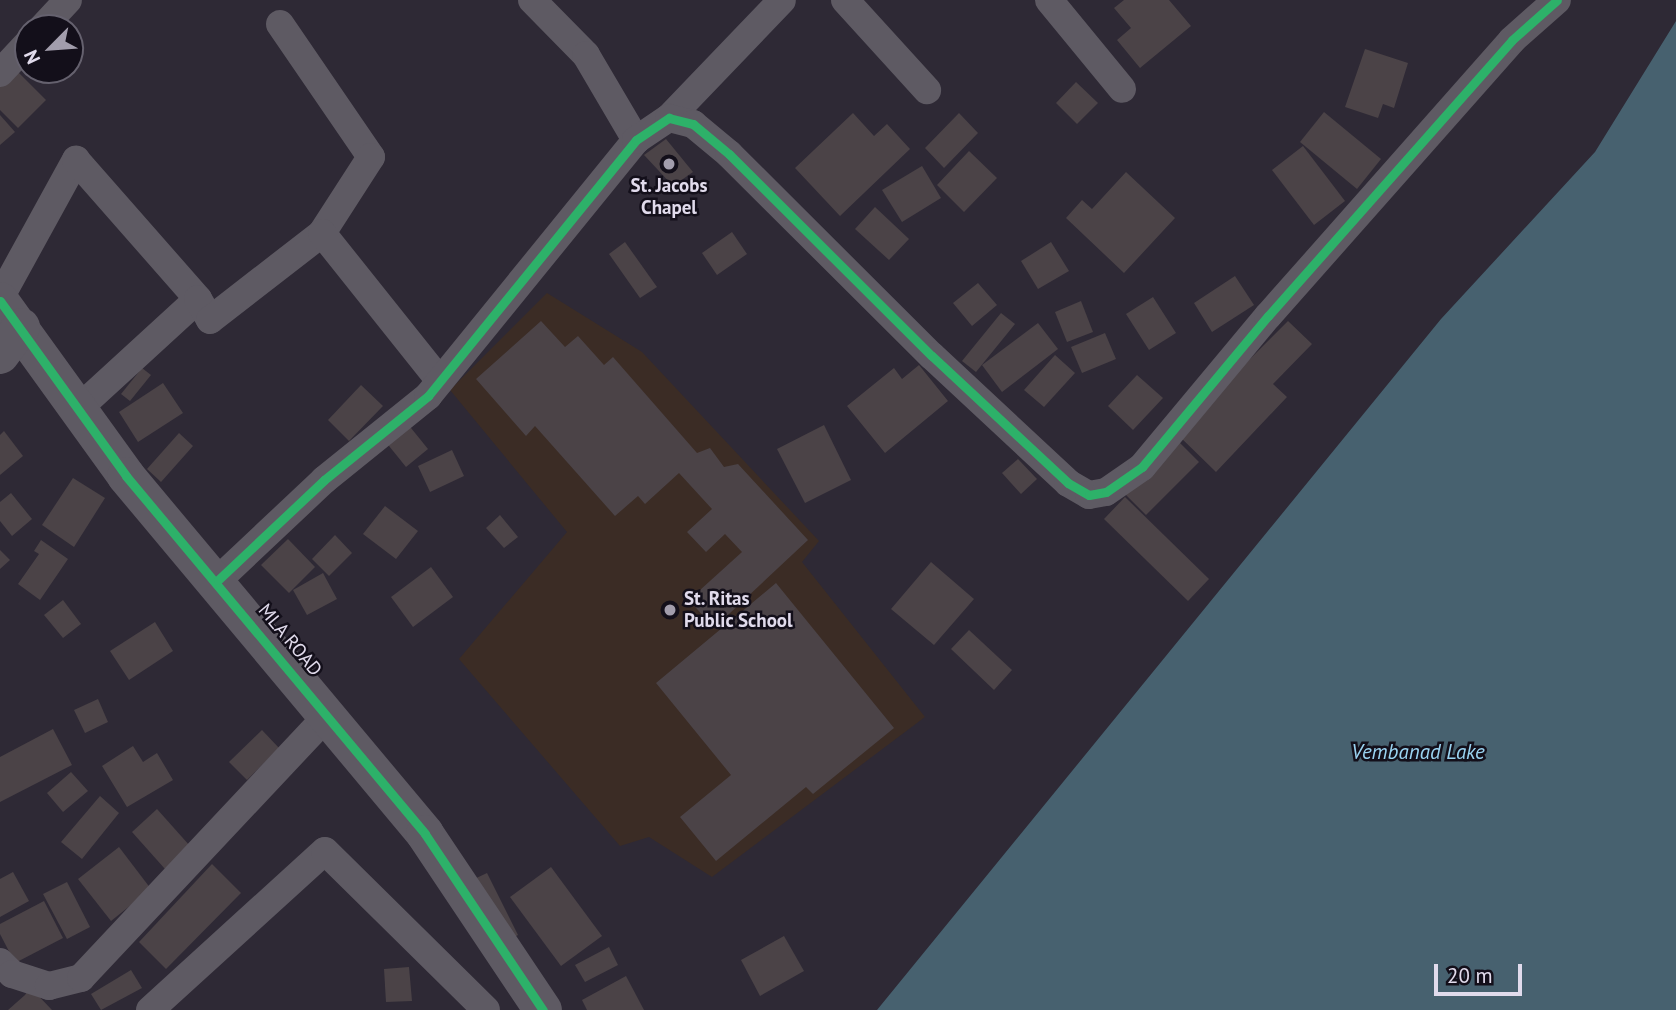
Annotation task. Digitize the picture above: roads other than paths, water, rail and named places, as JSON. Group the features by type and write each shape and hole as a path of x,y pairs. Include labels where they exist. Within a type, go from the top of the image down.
{"street":[{"path":"55,14 68,0"},
{"path":"532,0 586,55 636,140"},
{"path":"218,580 440,381 636,140 669,118 782,0"},
{"path":"845,0 928,90"},
{"path":"1049,0 1122,89"},
{"path":"669,118 692,124 729,154 932,356 1068,483 1089,495 1106,492 1142,467 1242,346 1503,50 1557,0"},
{"path":"5,320 76,160 198,299 210,320 322,233 371,157 280,24"},
{"path":"0,73 14,58"},
{"path":"322,233 440,381"},
{"path":"79,408 198,299"},
{"name":"MLA ROAD","path":"5,320 79,408 126,476 218,580 425,834 543,1010"},
{"path":"0,962 12,974 49,986 81,978 329,714"},
{"path":"150,1010 325,851 486,1010"}],"water":[{"name":"Vembanad Lake","path":"1676,21 1676,1010 877,1010 1441,319 1595,152"}],"place":[{"name":"St. Jacobs Chapel","path":"669,164"},
{"name":"St. Ritas Public School","path":"670,610"}]}
